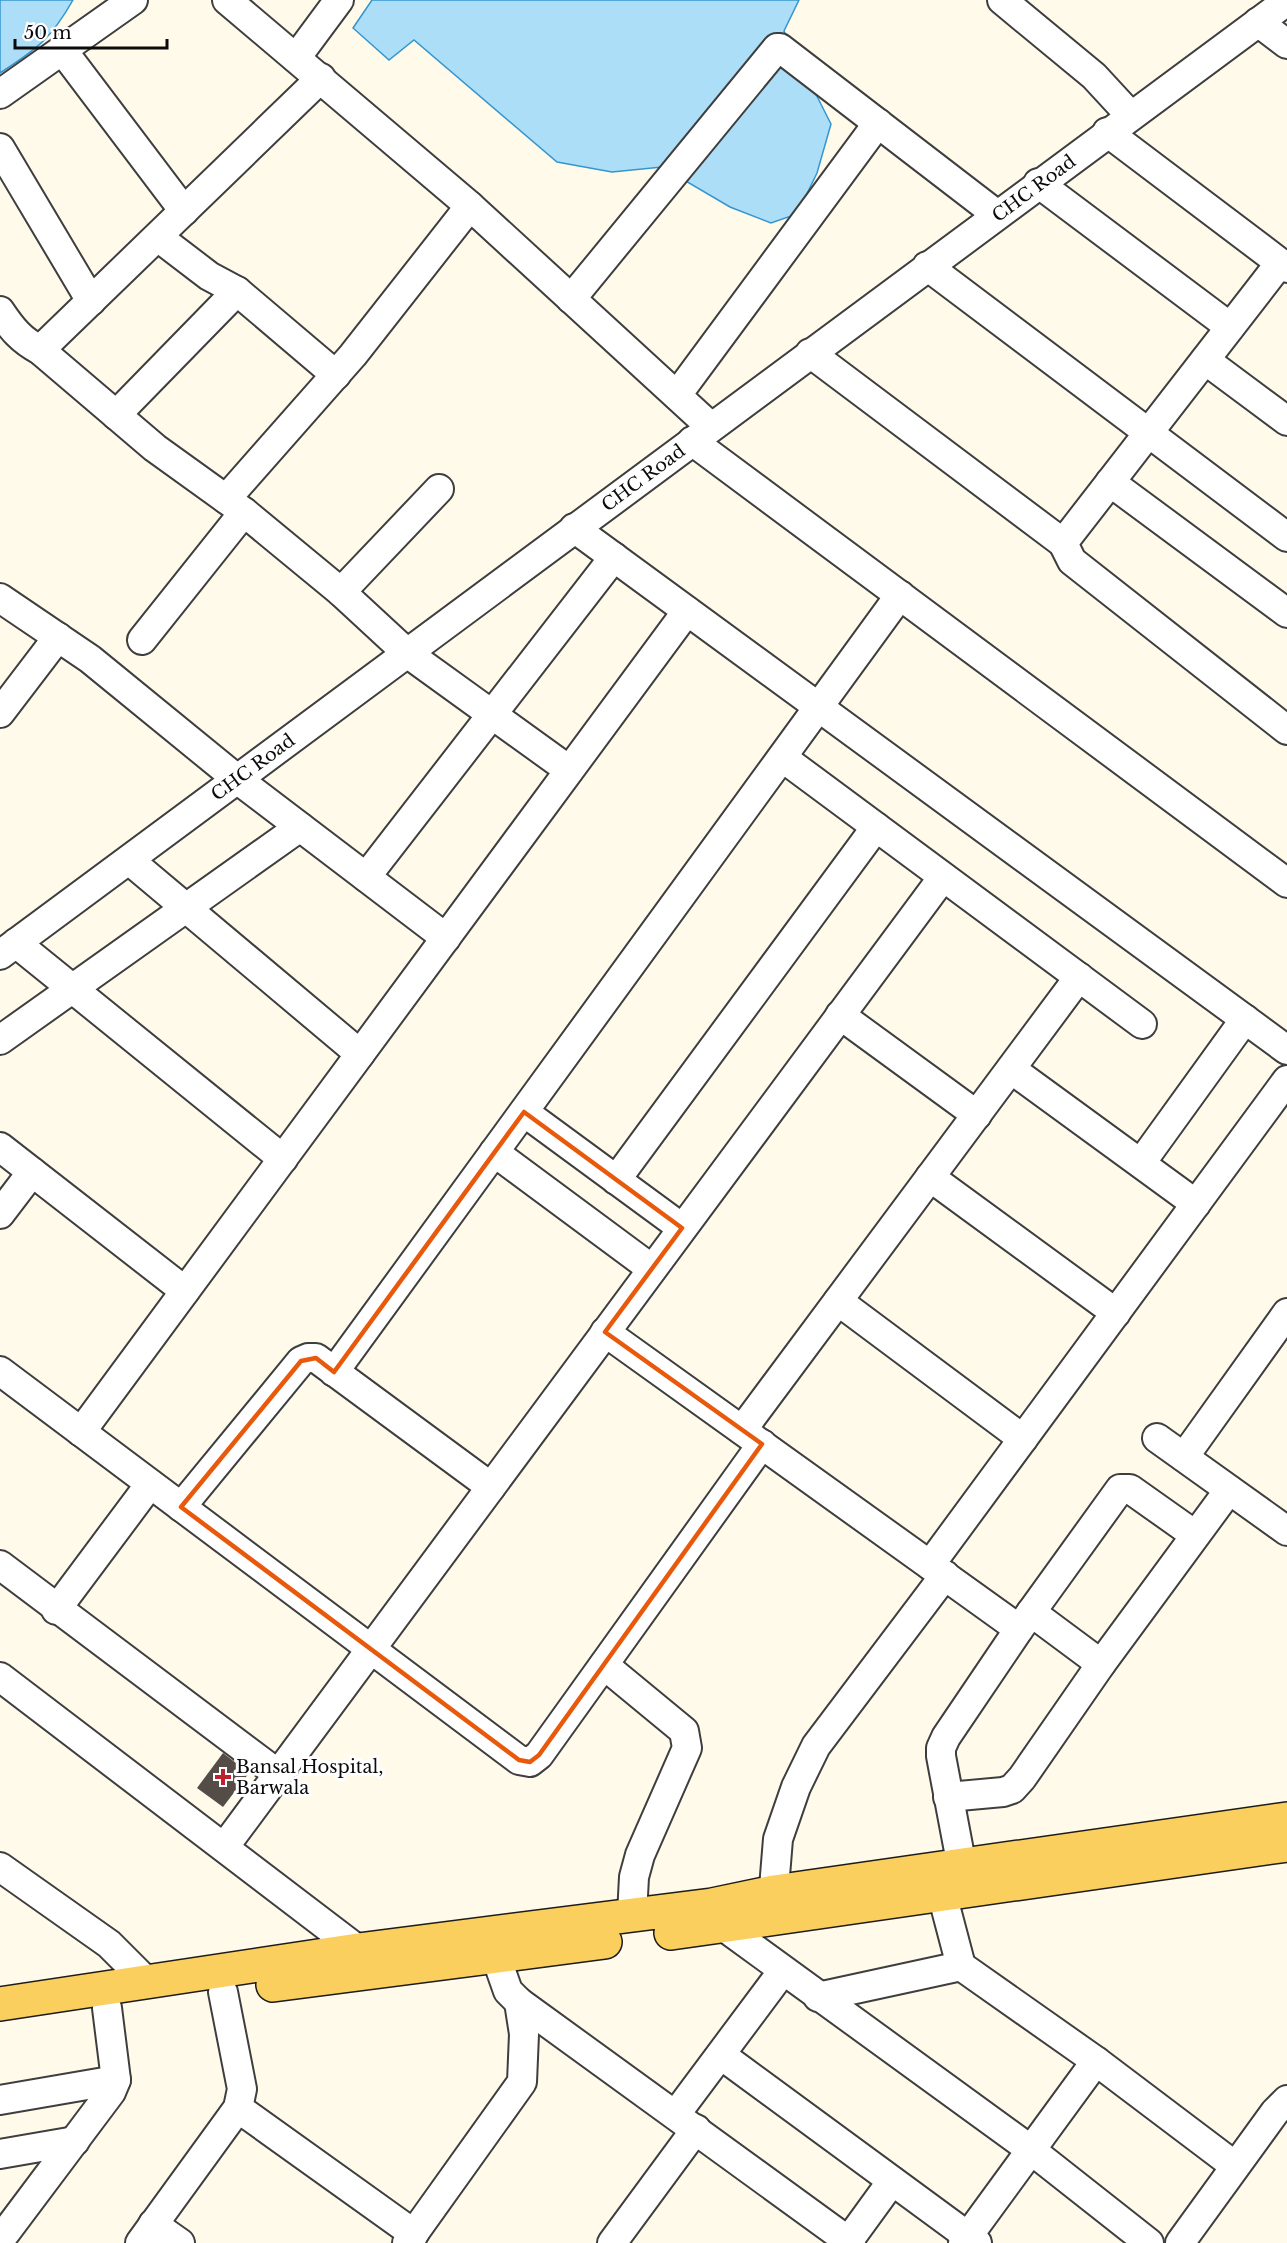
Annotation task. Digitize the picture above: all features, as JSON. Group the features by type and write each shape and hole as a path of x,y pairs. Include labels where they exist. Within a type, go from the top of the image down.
{"main road":[{"path":"957,1883 1287,1819"},
{"path":"0,2004 358,1950 712,1905 772,1906 1287,1845"},
{"path":"0,2025 106,2008 723,1926 772,1906"}],"street":[{"path":"0,94 134,0"},
{"path":"227,0 470,206 571,298 676,395 702,434 900,595 1287,883"},
{"path":"296,58 339,0"},
{"path":"1002,0 1094,76 1130,115"},
{"name":"CHC Road","path":"8,949 996,214 1287,1"},
{"path":"1258,22 1287,44"},
{"path":"571,298 772,51 780,48 996,214"},
{"path":"63,51 184,211"},
{"path":"40,350 321,78"},
{"path":"676,395 878,123"},
{"path":"1063,543 1230,327 1284,265 1107,132"},
{"path":"0,148 91,301"},
{"path":"1038,183 1230,327"},
{"path":"142,640 235,505 470,206"},
{"path":"158,237 209,276 237,291 336,375"},
{"path":"927,266 1287,537"},
{"path":"116,415 237,291"},
{"path":"0,311 14,332 40,350 155,448 235,505 341,592 407,652 569,771"},
{"path":"810,353 1063,543 1072,561 1287,730"},
{"path":"1205,360 1287,421"},
{"path":"1110,482 1287,613"},
{"path":"341,592 439,489"},
{"path":"574,528 1287,1050"},
{"path":"366,877 614,557"},
{"path":"334,1372 820,708 900,595"},
{"path":"0,598 58,637 125,687 237,779 446,938"},
{"path":"81,1432 687,611"},
{"path":"0,713 58,637"},
{"path":"783,758 1142,1024"},
{"path":"0,1040 300,827"},
{"path":"616,1180 876,827"},
{"path":"129,860 360,1054"},
{"path":"225,1846 943,876"},
{"path":"8,949 72,989 283,1159"},
{"path":"0,1371 519,1760 530,1762 539,1755 604,1665 838,1301 1079,977"},
{"path":"840,1015 977,1115"},
{"path":"1141,1164 1245,1019"},
{"path":"1011,1069 1196,1204"},
{"path":"772,1906 778,1839 796,1787 816,1746 937,1570 1023,1438 1287,1080"},
{"path":"524,1112 682,1228"},
{"path":"0,1148 185,1290"},
{"path":"494,1152 652,1269"},
{"path":"0,1214 32,1172"},
{"path":"930,1177 1116,1313"},
{"path":"838,1301 1023,1438"},
{"path":"1184,1457 1287,1313"},
{"path":"605,1332 937,1570 1101,1664"},
{"path":"181,1507 301,1361 308,1358 316,1359 491,1487"},
{"path":"1157,1438 1229,1490 1283,1520"},
{"path":"56,1610 150,1484"},
{"path":"961,1966 957,1883 948,1797 940,1748 1025,1620 1116,1494 1124,1487 1195,1535"},
{"path":"948,1797 1012,1789 1229,1490"},
{"path":"0,1565 56,1610 278,1774"},
{"path":"604,1665 684,1731 687,1737 687,1748 640,1855 634,1877 632,1915"},
{"path":"0,1677 385,1970"},
{"path":"0,1867 109,1944 147,1982"},
{"path":"723,1926 782,1972 1031,2150 1149,2243"},
{"path":"496,1957 508,1990 519,2002 849,2242 892,2181"},
{"path":"818,1997 961,1966 1096,2061 1235,2166"},
{"path":"612,2243 686,2122 721,2055 782,1972"},
{"path":"180,2243 146,2234 238,2108 242,2089 223,1992"},
{"path":"238,2108 410,2238 522,2082 524,2034 519,2002"},
{"path":"0,2240 104,2105 116,2080 106,2008"},
{"path":"721,2055 892,2181 969,2241 1031,2150 1096,2061"},
{"path":"0,2100 116,2080"},
{"path":"1180,2243 1275,2112 1287,2100"},
{"path":"0,2154 75,2141"}],"highlighted area":[{"path":"524,1112 682,1228 605,1332 762,1444 539,1755 530,1762 519,1760 181,1507 301,1361 316,1358 334,1372"}],"water":[{"path":"0,0 73,0 58,24 42,42 0,73"},
{"path":"372,0 799,0 784,31 831,124 817,173 797,214 771,223 730,207 662,167 612,172 557,162 414,40 389,60 353,28"}],"building":[{"path":"223,1753 249,1773 223,1807 197,1788"}],"place":[{"name":"Bansal Hospital, Barwala","path":"223,1777"}]}
